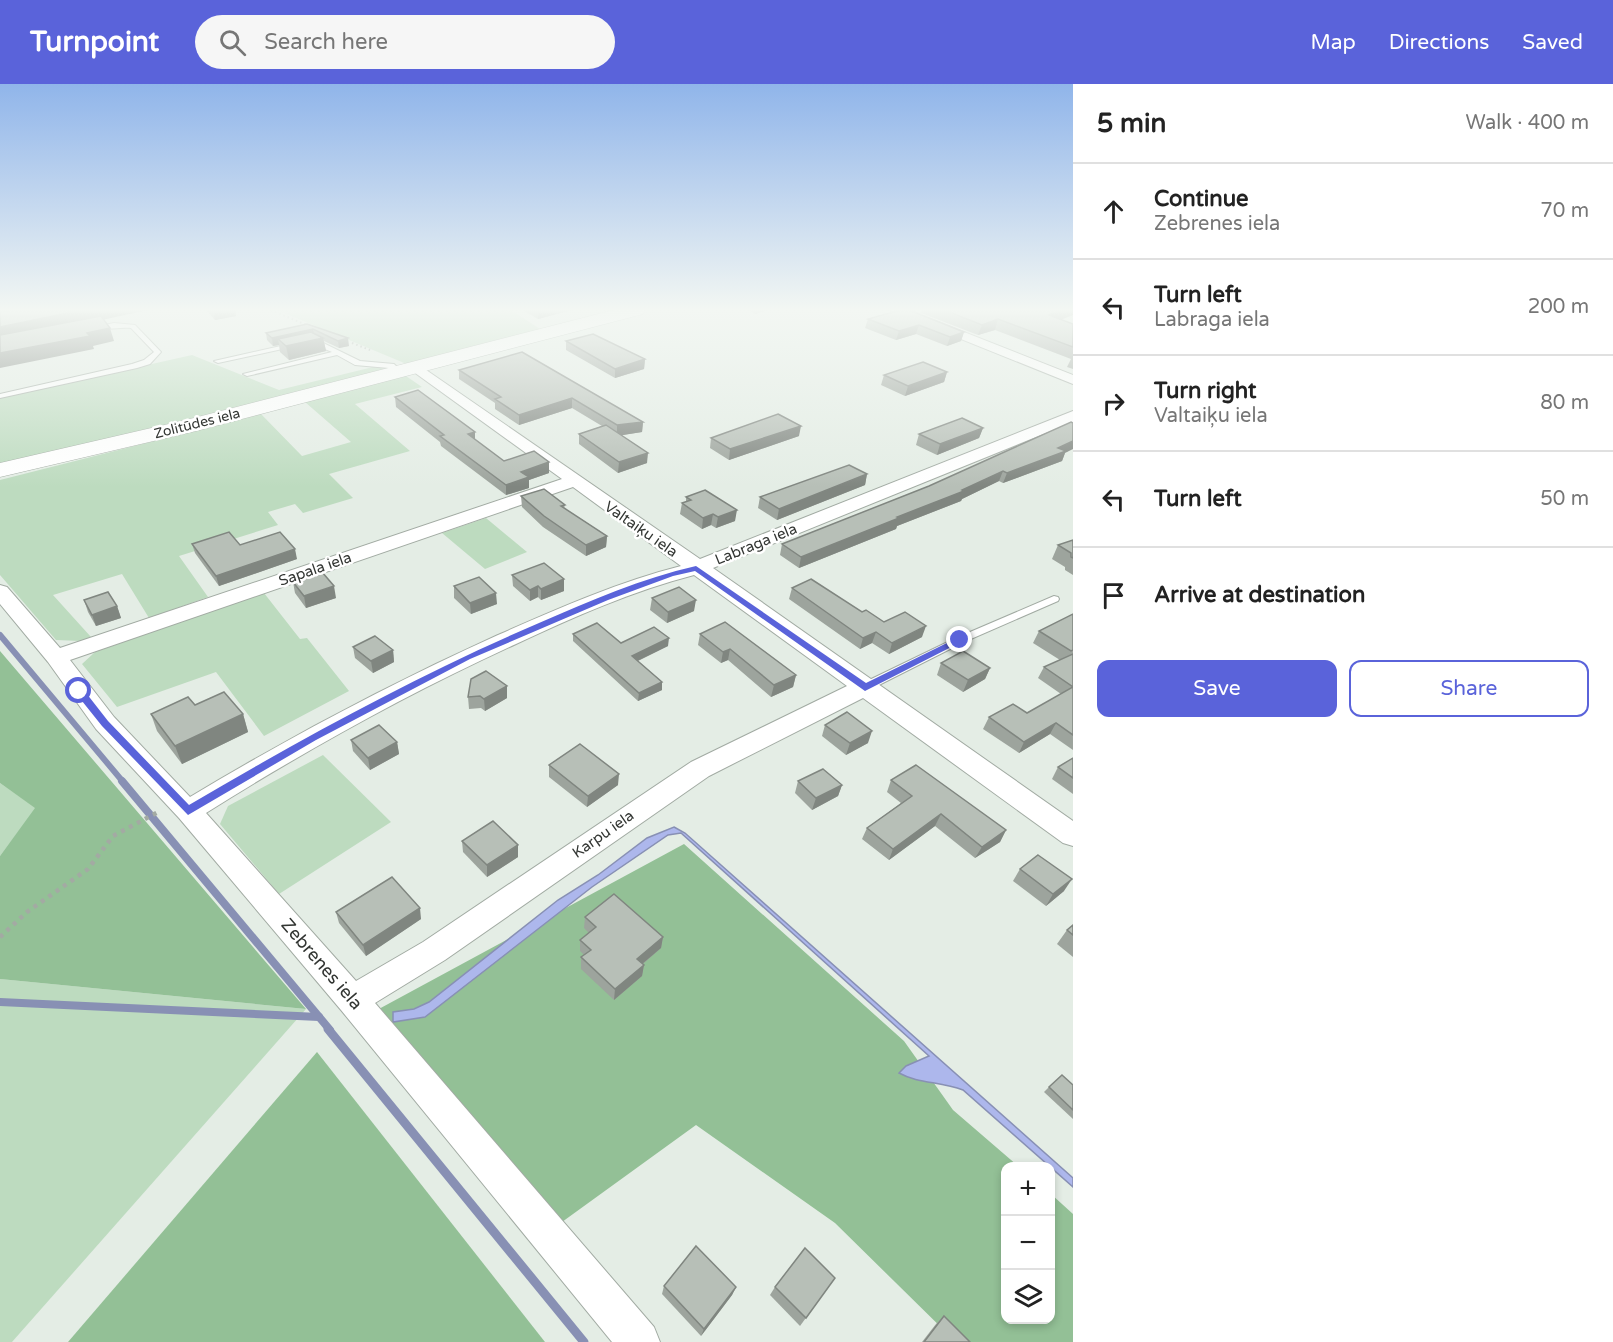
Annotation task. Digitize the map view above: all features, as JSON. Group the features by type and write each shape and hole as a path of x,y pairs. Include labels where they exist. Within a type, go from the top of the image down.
{"street":[{"name":"Zolitūdes iela","path":"0,470 407,369"},
{"name":"Valtaiķu iela","path":"407,369 574,481 1073,835"},
{"path":"1044,369 1073,380"},
{"name":"Labraga iela","path":"188,811 312,737 458,661 605,598 670,574 696,568 1073,416"},
{"name":"Sapala iela","path":"56,657 574,481"},
{"name":"Zebrenes iela","path":"0,591 56,657 105,723 188,811 352,1000 639,1342"},
{"name":"Karpu iela","path":"352,1000 434,951 650,801 700,769 865,687"}],"lane":[{"path":"0,396 122,369"},
{"path":"247,374 270,369"},
{"path":"865,687 960,640 1054,599"}],"path":[{"path":"0,937 27,912 88,869 113,836 157,813"}],"green space":[{"path":"131,369 226,369 279,390 366,369 387,369 0,468 0,398"},
{"path":"406,376 422,387 355,404 410,451 329,474 353,498 303,513 295,504 268,512 278,525 179,556 208,597 149,618 122,574 53,595 91,637 81,641 56,640 0,575 0,480 261,414 302,456 351,442 305,402"},
{"path":"486,518 527,552 485,569 442,533"},
{"path":"264,593 300,639 307,638 349,691 264,736 216,672 117,707 82,664 95,652"},
{"path":"0,651 306,1009 0,979 0,856 35,808 0,783"},
{"path":"323,755 391,822 279,894 220,824 228,806"},
{"path":"0,783 36,808 0,856"},
{"path":"684,844 904,1041 953,1110 1013,1162 1001,1162 1001,1324 1055,1324 1055,1198 1073,1214 1073,1342 956,1342 835,1223 696,1125 562,1222 377,1010"},
{"path":"0,979 306,1009 12,1342 0,1342"},
{"path":"317,1052 545,1342 68,1342"}],"water":[{"path":"674,827 685,833 1073,1178 1073,1187 1055,1171 1055,1162 1045,1162 963,1090 914,1079 899,1073 906,1066 929,1056 681,833 668,835 592,887 425,1017 393,1022 393,1012 414,1009 429,1002 558,900 598,875 647,838"}],"building":[{"path":"551,369 643,422 617,425 572,398 519,415 495,399 501,397 459,370"},
{"path":"903,369 939,369 947,372 908,386 884,375"},
{"path":"418,390 475,432 468,434 504,461 534,451 549,462 521,472 529,477 506,485 440,436 444,435 395,397"},
{"path":"778,414 801,426 730,449 711,438"},
{"path":"962,418 983,428 940,444 919,434"},
{"path":"1073,423 1073,441 1058,448 1066,451 1007,473 1003,471 962,490 964,491 801,557 782,544 929,486"},
{"path":"606,425 648,453 619,462 579,434"},
{"path":"849,465 867,474 779,509 760,497"},
{"path":"544,489 565,505 561,506 607,536 586,545 544,516 521,496"},
{"path":"705,490 737,510 718,517 713,514 703,518 682,503 691,500 686,497"},
{"path":"229,532 240,545 280,532 295,549 216,576 192,544"},
{"path":"1073,540 1073,558 1071,553 1058,545"},
{"path":"544,563 564,579 541,589 538,586 530,590 512,575"},
{"path":"322,572 334,586 304,596 293,582"},
{"path":"479,577 496,593 470,603 454,586"},
{"path":"811,579 862,612 866,610 884,622 905,612 926,626 892,643 876,632 863,638 792,588"},
{"path":"679,587 696,600 668,612 652,598"},
{"path":"108,592 117,606 92,615 84,600"},
{"path":"1073,614 1073,650 1071,651 1039,631"},
{"path":"725,622 796,675 774,685 730,649 723,652 700,634"},
{"path":"597,623 621,643 654,627 669,638 632,656 662,682 639,693 573,634"},
{"path":"375,636 393,650 371,661 353,647"},
{"path":"963,651 990,668 968,680 941,663"},
{"path":"1073,654 1073,687 1044,667"},
{"path":"486,671 507,686 484,699 480,696 468,697 471,679"},
{"path":"1073,687 1073,735 1056,723 1024,742 989,717 1013,704 1027,713"},
{"path":"224,692 243,714 175,746 151,714 188,697 195,705"},
{"path":"847,712 872,731 850,743 825,725"},
{"path":"379,725 397,742 368,758 351,740"},
{"path":"580,744 619,774 588,796 549,765"},
{"path":"1073,758 1073,778 1058,767"},
{"path":"916,765 1006,830 982,847 941,814 893,849 867,828 912,796 891,780"},
{"path":"823,769 842,785 816,798 798,781"},
{"path":"493,821 518,845 487,865 462,841"},
{"path":"1038,855 1072,879 1053,894 1020,869"},
{"path":"392,877 420,908 363,945 336,912"},
{"path":"614,894 663,937 637,959 644,965 615,989 581,957 591,950 580,940 596,927 585,917"},
{"path":"1073,925 1073,935 1067,930"},
{"path":"1062,1075 1073,1085 1073,1110 1049,1087"},
{"path":"696,1246 736,1287 704,1329 664,1286"},
{"path":"805,1248 835,1278 806,1318 775,1287"},
{"path":"944,1316 970,1342 924,1342"}],"waterway":[{"path":"0,635 124,783"},
{"path":"122,781 330,1030"},
{"path":"0,1002 319,1017"},
{"path":"328,1029 584,1342"}],"route":[{"path":"79,691 105,723 188,811 312,737 467,657 561,615 670,574 696,568 865,687 960,640"}]}
